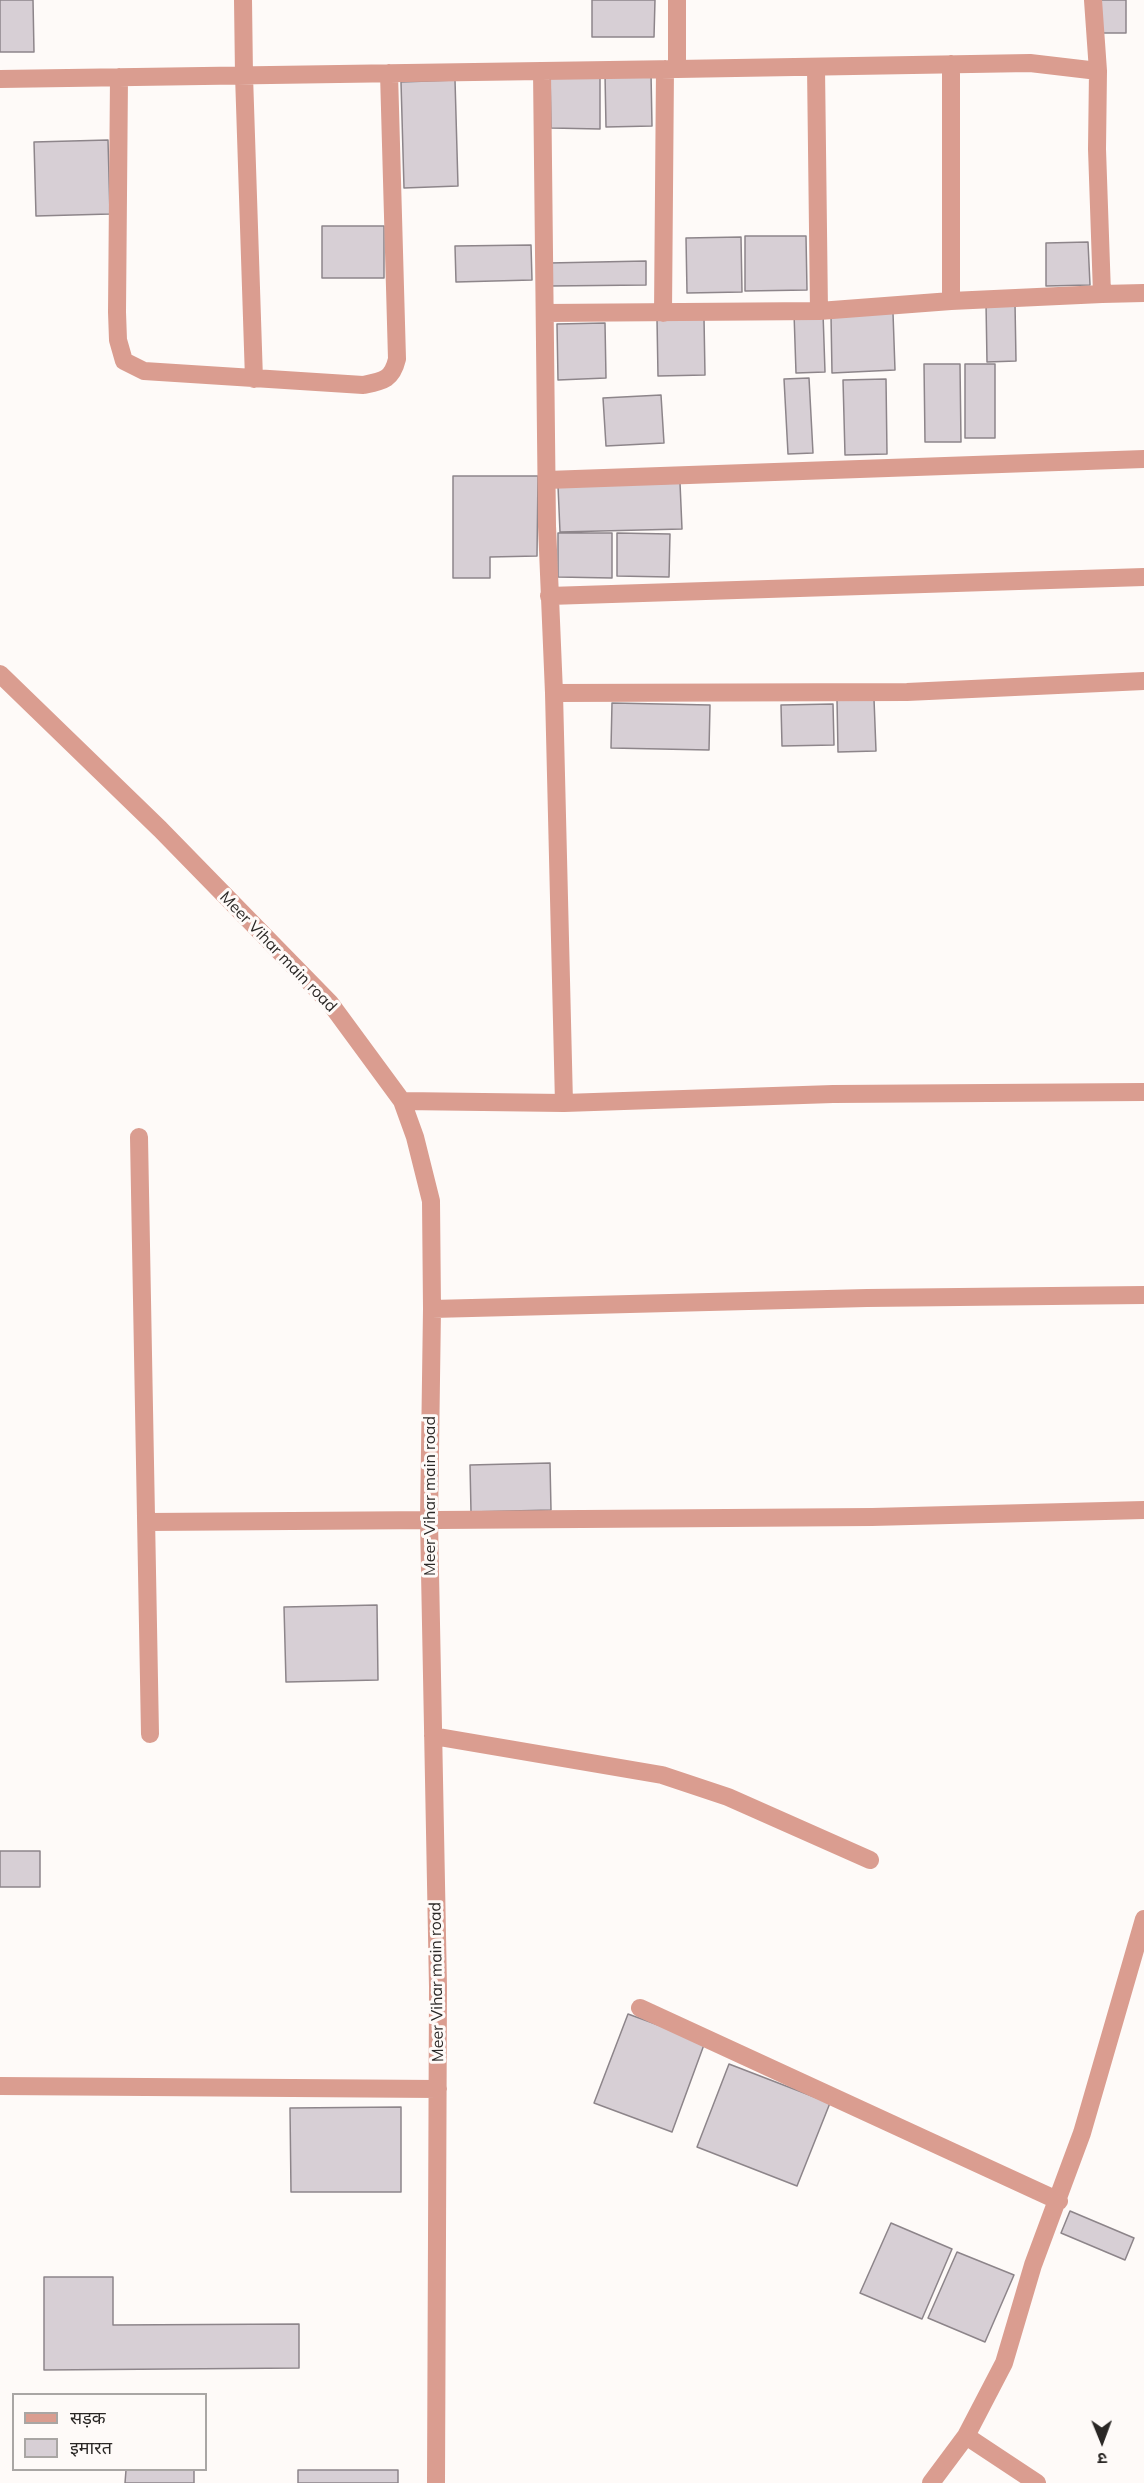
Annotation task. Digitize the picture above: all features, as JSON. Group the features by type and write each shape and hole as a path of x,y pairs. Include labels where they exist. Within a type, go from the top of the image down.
{"street":[{"path":"243,0 254,380"},
{"path":"663,313 671,69 677,0"},
{"path":"1093,0 1098,71 1097,149 1102,294"},
{"path":"0,79 1030,63 1098,71"},
{"path":"951,64 951,300"},
{"path":"816,67 819,310"},
{"path":"542,71 549,596 554,693 564,1103"},
{"path":"119,77 117,312 118,340 124,361 144,371 254,380 363,385 386,379 394,372 397,359 389,73"},
{"path":"544,313 819,310 951,300 1144,293"},
{"path":"547,480 1144,459"},
{"path":"549,596 1144,577"},
{"name":"Meer Vihar main road","path":"0,674 160,829 330,1004 402,1101 415,1137 431,1201 429,1520 438,2088 436,2483"},
{"path":"554,693 907,692 1144,681"},
{"path":"402,1101 564,1103 833,1094 1144,1092"},
{"path":"139,1137 150,1734"},
{"path":"432,1309 867,1298 1144,1295"},
{"path":"147,1522 872,1517 1144,1510"},
{"path":"433,1736 662,1775 728,1797 870,1860"},
{"path":"931,2483 966,2436 1004,2363 1033,2265 1059,2201 1082,2133 1144,1919"},
{"path":"640,2008 1059,2201"},
{"path":"0,2086 438,2088"},
{"path":"966,2436 1037,2483"}],"building":[{"path":"0,0 33,0 34,52 0,52"},
{"path":"592,0 655,0 654,37 592,37"},
{"path":"1101,0 1126,0 1126,33 1101,33"},
{"path":"600,73 600,129 551,128 550,74"},
{"path":"651,73 652,126 606,127 605,74"},
{"path":"455,80 458,186 404,188 401,82"},
{"path":"108,140 110,214 36,216 34,142"},
{"path":"322,226 384,226 384,278 322,278"},
{"path":"745,236 806,236 807,290 745,291"},
{"path":"741,237 742,292 687,293 686,238"},
{"path":"1088,242 1090,285 1046,286 1046,243"},
{"path":"531,245 532,280 456,282 455,246"},
{"path":"646,261 646,285 550,286 549,263"},
{"path":"986,303 1015,303 1016,361 987,362"},
{"path":"794,313 823,313 825,372 796,373"},
{"path":"893,313 895,370 832,373 831,316"},
{"path":"704,318 705,375 658,376 657,319"},
{"path":"605,323 606,378 558,380 557,324"},
{"path":"924,364 960,364 961,442 925,442"},
{"path":"965,364 995,364 995,438 965,438"},
{"path":"809,378 813,453 788,454 784,379"},
{"path":"886,379 887,454 845,455 843,380"},
{"path":"661,395 664,443 606,446 603,398"},
{"path":"453,476 538,476 537,556 490,557 490,578 453,578"},
{"path":"680,483 682,529 560,532 558,486"},
{"path":"558,533 612,533 612,578 558,577"},
{"path":"617,533 670,534 669,577 617,576"},
{"path":"874,699 876,751 838,752 837,700"},
{"path":"612,703 710,705 709,750 611,748"},
{"path":"833,704 834,745 782,746 781,705"},
{"path":"550,1463 551,1510 471,1512 470,1465"},
{"path":"377,1605 378,1680 286,1682 284,1607"},
{"path":"0,1851 40,1851 40,1887 0,1887"},
{"path":"628,2014 705,2042 672,2132 594,2103"},
{"path":"729,2064 830,2103 797,2186 697,2147"},
{"path":"401,2107 401,2192 291,2192 290,2108"},
{"path":"1070,2211 1134,2238 1125,2260 1061,2233"},
{"path":"891,2223 952,2249 922,2319 860,2293"},
{"path":"957,2252 1014,2275 985,2342 928,2318"},
{"path":"44,2277 113,2277 113,2325 299,2324 299,2368 44,2370"},
{"path":"298,2470 398,2470 398,2483 298,2483"},
{"path":"126,2471 194,2471 194,2483 125,2483"}]}
